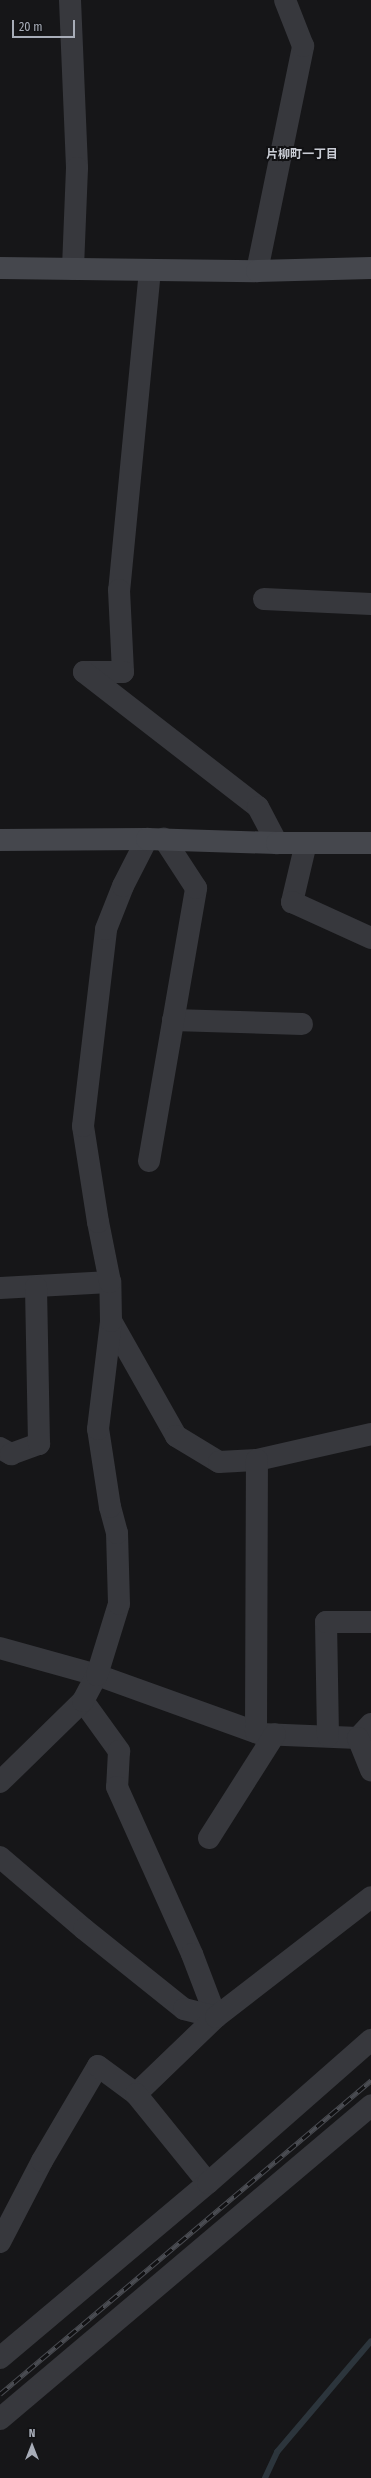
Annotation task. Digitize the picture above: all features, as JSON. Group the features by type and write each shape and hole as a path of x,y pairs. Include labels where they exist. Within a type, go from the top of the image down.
{"street":[{"path":"70,0 76,168 73,269"},
{"path":"257,271 303,46 285,0"},
{"path":"0,268 257,271 371,268"},
{"path":"150,270 119,590 123,672 84,672 258,808 277,843"},
{"path":"264,599 371,604"},
{"path":"148,1161 196,888 156,839"},
{"path":"0,1782 83,1701 97,1675 119,1604 118,1533 110,1507 98,1429 111,1320 110,1282 98,1222 83,1126 106,929 123,886 156,839"},
{"path":"0,840 156,839 277,843 371,842"},
{"path":"306,843 292,902 371,938"},
{"path":"173,1020 302,1024"},
{"path":"0,1288 110,1282"},
{"path":"0,1448 11,1454 39,1444 36,1287"},
{"path":"111,1320 176,1436 219,1462 257,1460 371,1434"},
{"path":"209,1838 266,1733 257,1460"},
{"path":"328,1736 326,1622 371,1622"},
{"path":"0,1648 97,1675 266,1733 328,1736 364,1731 371,1771"},
{"path":"83,1701 119,1751 117,1788 192,1954 216,2017"},
{"path":"0,1857 84,1929 184,2009 216,2017"},
{"path":"136,2094 216,2017 371,1897"},
{"path":"0,2358 208,2183 371,2040"},
{"path":"0,2242 42,2161 98,2066 136,2094 208,2183"},
{"path":"0,2419 371,2105"}],"waterway":[{"path":"265,2478 277,2452 371,2341"}],"railway":[{"path":"0,2394 371,2080"}],"district":[{"name":"片柳町一丁目","path":"302,155"}]}
